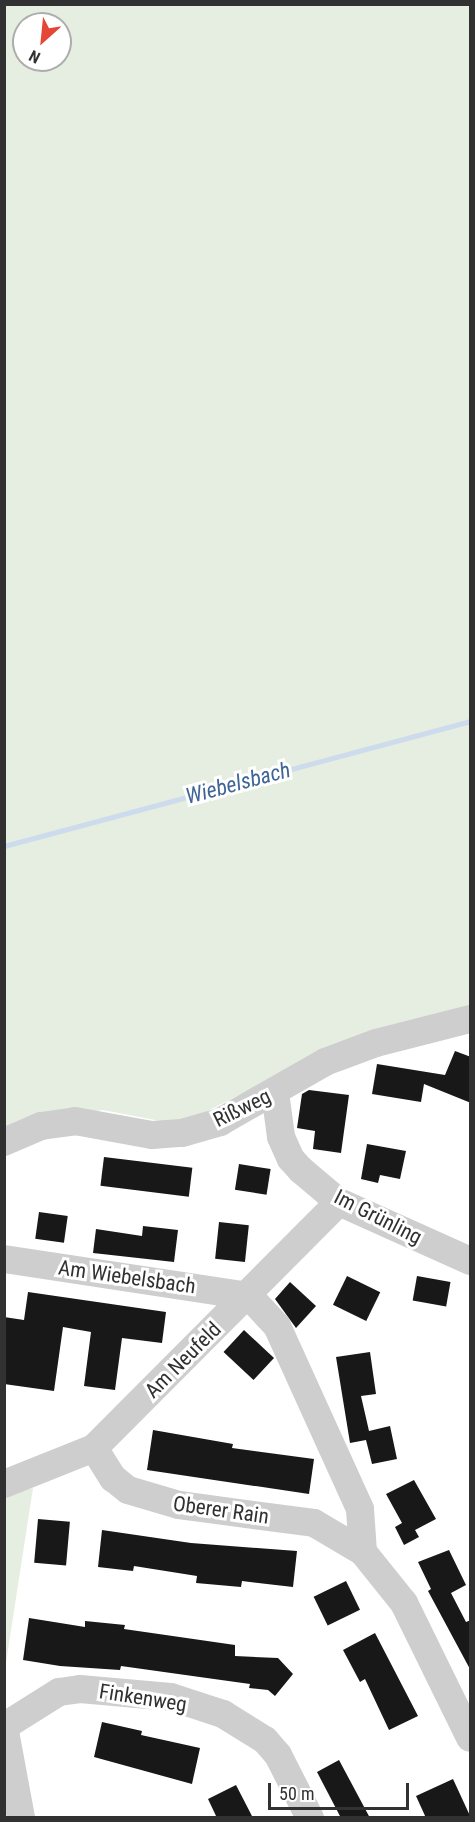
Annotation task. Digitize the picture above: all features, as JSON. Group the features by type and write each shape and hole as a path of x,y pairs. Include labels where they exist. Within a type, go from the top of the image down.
{"street":[{"name":"Rißweg","path":"4,1142 41,1126 75,1121 152,1135 182,1133 220,1122 325,1062 366,1047 471,1019"},
{"name":"Im Grünling","path":"275,1092 276,1120 291,1159 339,1202 471,1262"},
{"name":"Am Neufeld","path":"4,1484 94,1448 249,1296 339,1202"},
{"name":"Am Wiebelsbach","path":"4,1259 249,1296"},
{"path":"249,1296 277,1326 360,1509 363,1552"},
{"name":"Oberer Rain","path":"94,1448 113,1478 128,1490 179,1505 314,1523 363,1552 404,1603 471,1738"},
{"name":"Finkenweg","path":"5,1726 59,1692 80,1689 171,1697 223,1714 265,1740 278,1755 310,1818"},
{"path":"5,1726 21,1818"}],"shaded area":[{"path":"5,5 470,5 470,1010 312,1057 181,1125 103,1110 17,1121 5,1128"},
{"path":"33,1488 5,1669 5,1495"}],"building":[{"path":"455,1051 471,1057 471,1103 424,1084 421,1102 372,1094 377,1064 445,1075"},
{"path":"309,1090 349,1095 341,1153 313,1149 315,1131 297,1128 302,1094"},
{"path":"367,1144 406,1151 400,1179 380,1175 378,1183 361,1179"},
{"path":"104,1157 192,1168 189,1197 100,1186"},
{"path":"239,1164 271,1169 267,1195 235,1190"},
{"path":"39,1212 68,1216 64,1243 35,1239"},
{"path":"219,1222 249,1225 245,1262 215,1259"},
{"path":"143,1226 178,1230 174,1262 93,1253 96,1229 142,1236"},
{"path":"347,1276 380,1292 366,1321 333,1305"},
{"path":"417,1276 450,1282 446,1307 413,1301"},
{"path":"290,1282 316,1306 296,1328 275,1299"},
{"path":"28,1292 166,1312 162,1343 122,1338 115,1390 84,1386 91,1332 63,1327 54,1391 4,1384 4,1317 24,1320"},
{"path":"244,1330 274,1358 254,1380 224,1352"},
{"path":"370,1352 376,1394 361,1396 369,1431 390,1426 397,1459 372,1464 366,1440 350,1443 336,1357"},
{"path":"153,1430 233,1444 232,1448 314,1459 309,1494 147,1470"},
{"path":"414,1480 436,1519 415,1530 419,1537 404,1545 395,1527 402,1523 386,1494"},
{"path":"38,1519 70,1522 66,1566 34,1563"},
{"path":"102,1530 191,1543 297,1551 293,1587 242,1581 241,1587 196,1583 197,1576 134,1566 133,1571 98,1567"},
{"path":"449,1550 466,1585 451,1593 466,1622 471,1620 471,1671 428,1591 431,1589 418,1562"},
{"path":"346,1581 360,1610 328,1626 314,1597"},
{"path":"29,1618 85,1627 85,1621 125,1625 124,1629 235,1645 235,1656 278,1658 293,1674 275,1696 268,1690 249,1688 250,1684 121,1666 120,1670 60,1666 23,1660"},
{"path":"375,1633 418,1716 389,1730 365,1679 360,1682 343,1650"},
{"path":"102,1722 142,1731 141,1735 200,1748 192,1784 94,1757"},
{"path":"339,1760 370,1818 341,1818 317,1772"},
{"path":"453,1779 471,1818 426,1818 416,1796"},
{"path":"236,1785 253,1818 217,1818 208,1799"}],"waterway":[{"name":"Wiebelsbach","path":"4,846 470,721"}]}
